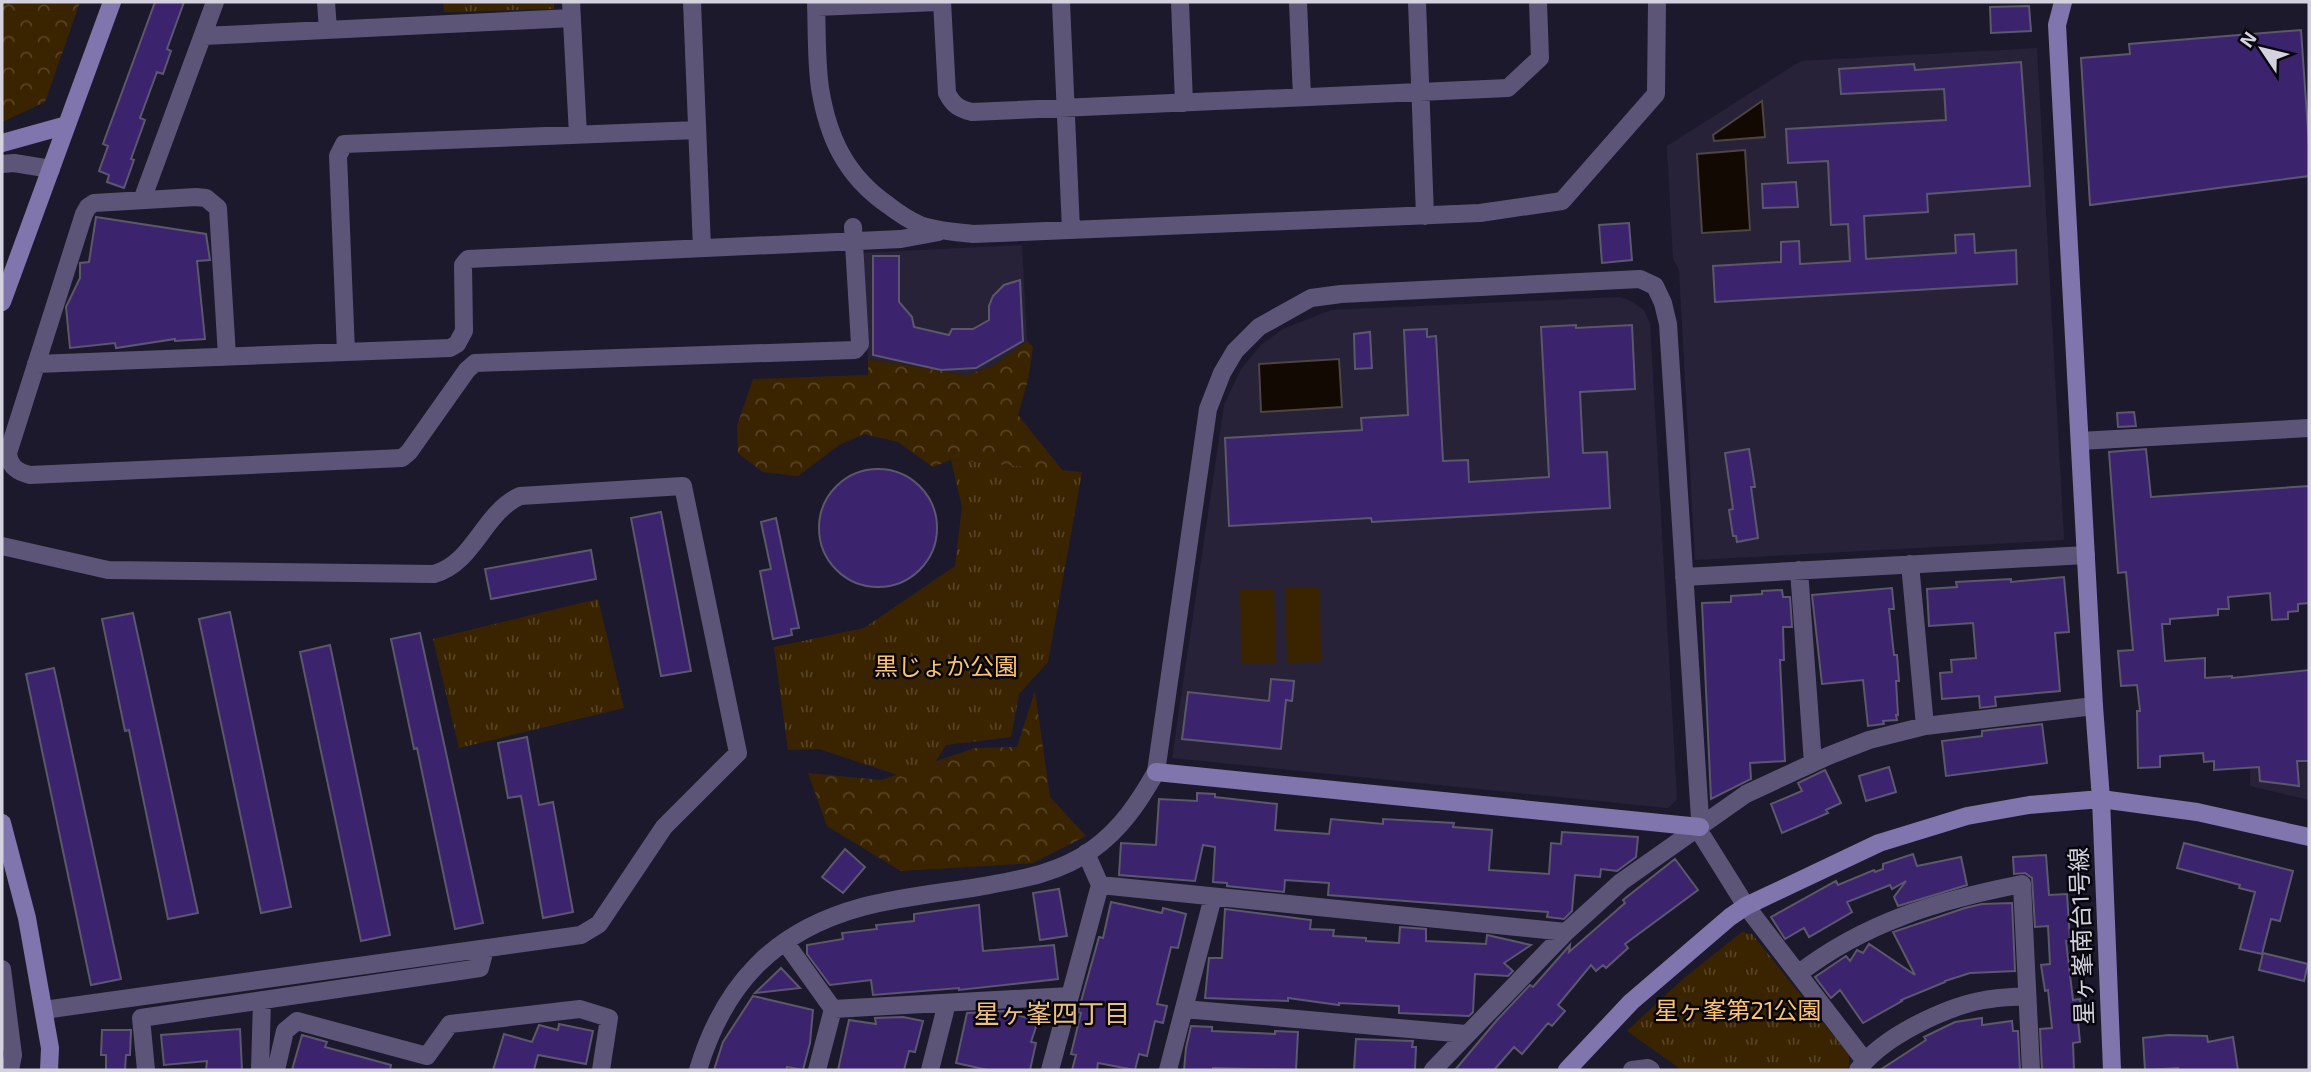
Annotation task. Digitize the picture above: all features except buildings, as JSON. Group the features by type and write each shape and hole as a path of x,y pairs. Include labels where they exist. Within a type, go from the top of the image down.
{"street":[{"path":"2,302 112,2"},
{"path":"142,200 215,2"},
{"path":"326,2 328,30"},
{"path":"692,2 702,248"},
{"path":"1538,2 1540,58 1508,88 972,112 961,110 951,103 947,93 940,2 816,4 820,87 827,121 841,158 855,177 875,196 918,224 943,231 973,233 1071,230 1480,214 1562,201 1656,94 1657,2"},
{"path":"1061,2 1071,230"},
{"path":"1180,2 1184,103"},
{"path":"1298,2 1302,97"},
{"path":"1417,2 1425,216"},
{"name":"星ヶ峯南台1号線","path":"2063,2 2057,25 2101,799 2112,1070"},
{"path":"203,36 328,30 571,10 578,135"},
{"path":"2,143 66,125"},
{"path":"346,352 338,156 344,144 697,130"},
{"path":"2,164 14,163 51,169"},
{"path":"227,356 218,208 206,198 196,197 94,203 84,214 8,453 9,461 20,472 30,475 402,458 410,452 467,370 475,363 855,350 860,344 853,234"},
{"path":"36,364 450,348 457,344 464,331 463,265 468,259 702,248 853,234 901,239 943,231"},
{"path":"698,1070 706,1042 724,1004 745,976 785,942 823,920 864,906 1034,877 1086,853 1121,824 1139,803 1156,772 1208,408 1222,373 1235,351 1259,327 1311,298 1341,294 1640,279 1655,286 1668,324 1701,834 1746,906 1798,974 1861,1066 1895,1038 1925,1021 1985,999 2027,996"},
{"path":"2080,441 2309,428"},
{"path":"2,546 108,570 434,574 447,570 460,560 497,511 520,496 683,486 738,753 664,827 599,924 581,935 44,1010"},
{"path":"1684,577 2086,555"},
{"path":"1910,564 1925,726"},
{"path":"1799,570 1813,763"},
{"path":"1433,1070 1566,932 1621,882 1746,794 1869,740 1925,726 2094,706"},
{"path":"1156,772 1700,827"},
{"path":"1567,1070 1631,1002 1730,917 1746,906 1879,843 1980,814 2029,805 2101,799 2197,812 2309,836"},
{"path":"2,823 27,918 50,1048 49,1070"},
{"path":"1050,1070 1100,885 1086,853"},
{"path":"1798,974 1824,954 1892,919 1965,895 2022,884 2031,1070"},
{"path":"1100,885 1566,932"},
{"path":"1168,1070 1213,897"},
{"path":"785,942 833,1009"},
{"path":"146,1070 141,1018 480,968 485,949"},
{"path":"2,970 13,1055 10,1070"},
{"path":"833,1009 1070,996"},
{"path":"260,1070 262,1000"},
{"path":"930,1070 947,1003"},
{"path":"276,1070 285,1031 297,1021 427,1056 450,1024 580,1009 609,1018 601,1070"},
{"path":"817,1070 833,1009"},
{"path":"1184,1009 1466,1034"},
{"path":"1632,1070 1651,1070"}],"shaded area":[{"path":"2037,48 2064,540 1695,560 1679,270 1673,259 1667,146 1801,61"},
{"path":"1762,101 1765,137 1714,141 1713,135"},
{"path":"1745,150 1750,230 1702,233 1697,154"},
{"path":"1022,245 1027,341 994,365 967,375 868,359 861,253"},
{"path":"1620,297 1644,310 1650,323 1677,799 1668,808 1172,758 1224,405 1241,369 1261,345 1283,329 1331,310"},
{"path":"1339,359 1342,407 1261,412 1259,364"},
{"path":"2309,704 2309,800 2250,786 2251,709"}],"green space":[{"path":"2,2 80,2 45,102 2,122"},
{"path":"443,2 554,2 554,9 444,12"},
{"path":"1027,341 1033,347 1028,380 1018,415 1063,471 951,460 933,467 898,442 864,434 839,445 798,476 763,472 738,453 737,426 753,379 868,375 868,359 967,375 994,365"},
{"name":"黒じょか公園","path":"951,460 1082,472 1048,662 1019,694 1011,737 946,745 922,783 819,749 788,750 774,647 864,628 955,566 962,507"},
{"path":"1285,588 1320,588 1321,662 1287,663"},
{"path":"1240,589 1274,589 1276,663 1241,664"},
{"path":"598,599 624,708 459,748 433,639"},
{"path":"1035,691 1050,797 1086,836 1033,863 901,871 827,826 808,773 881,780 975,748 1017,747"},
{"name":"星ヶ峯第21公園","path":"1742,932 1752,934 1849,1055 1849,1066 1846,1070 1682,1070 1627,1031 1683,979"}],"district":[{"name":"星ヶ峯四丁目","path":"1052,1014"}]}
